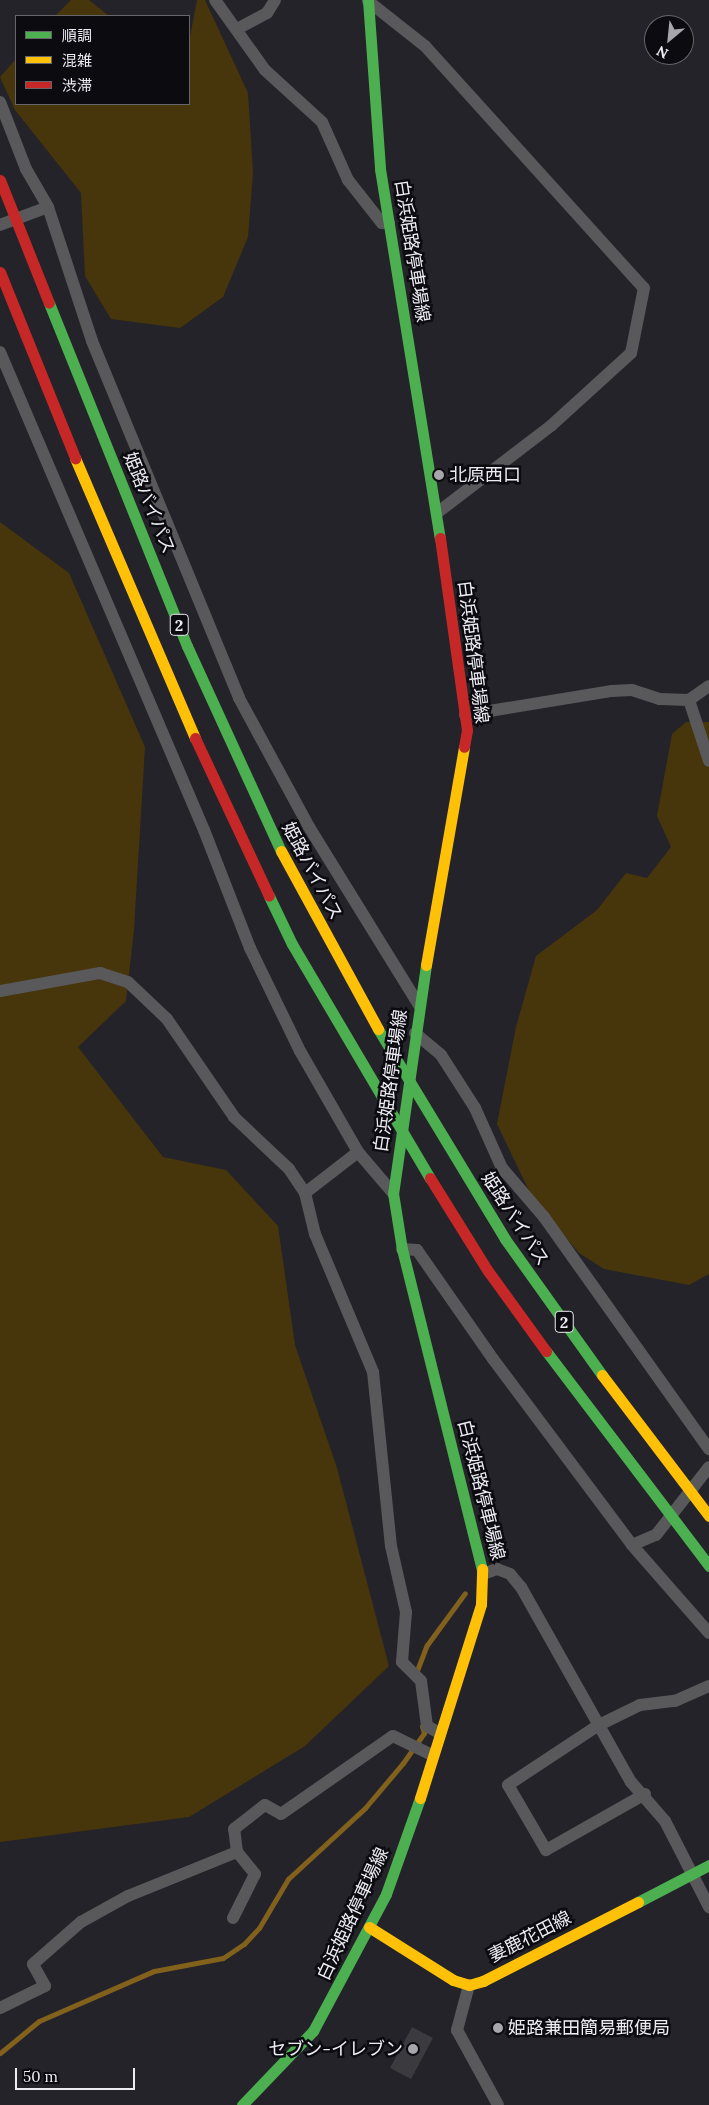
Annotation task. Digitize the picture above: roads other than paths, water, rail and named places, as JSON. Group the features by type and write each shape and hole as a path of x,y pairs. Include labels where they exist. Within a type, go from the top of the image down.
{"main road":[{"name":"白浜姫路停車場線","path":"248,2103 313,2032 369,1928 402,1854 481,1604 483,1574 402,1249 393,1193 419,1005 467,730 437,513 380,169 368,1"},
{"name":"姫路バイパス","path":"0,180 195,664 271,832 392,1055 505,1239 624,1407 709,1516"},
{"name":"2","path":"0,272 114,554 220,794 292,944 382,1100 488,1272 665,1511 709,1566"},
{"name":"妻鹿花田線","path":"469,1985 483,1981 709,1865"},
{"path":"369,1928 453,1980 469,1985"}],"street":[{"path":"215,0 265,70 322,122 348,180 382,223 389,222"},
{"path":"237,29 267,14 275,0"},
{"path":"368,1 425,46 644,288 631,353 552,425 437,513"},
{"path":"0,102 26,170 48,207 92,341 239,698 309,827 419,1005"},
{"path":"0,224 48,207"},
{"path":"0,352 204,830 250,948 300,1051 358,1152 393,1193"},
{"path":"465,715 612,691 632,690 660,699 688,700 709,686"},
{"path":"688,700 709,761"},
{"path":"0,991 100,973 128,982 168,1019 234,1117 289,1169 305,1193 316,1234 373,1372 391,1546 406,1612 402,1662 410,1674 421,1681 427,1726 439,1733"},
{"path":"416,1033 441,1055 475,1108 502,1168 544,1217 709,1449"},
{"path":"305,1193 358,1152"},
{"path":"402,1249 417,1250 493,1359 632,1545 709,1633"},
{"path":"632,1545 656,1535 709,1467"},
{"path":"483,1574 497,1570 510,1574 521,1587 597,1726 631,1782 645,1794 665,1821 709,1907"},
{"path":"645,1794 546,1850 508,1785 597,1726 640,1705 675,1701 709,1686"},
{"path":"233,1918 255,1874 237,1852 234,1829 265,1805 281,1814 393,1736 432,1755"},
{"path":"0,2008 45,1986 33,1964 81,1922 128,1896 237,1852"},
{"path":"469,1985 457,2030 498,2105"}],"waterway":[{"path":"416,1673 427,1645 465,1593"},
{"path":"0,2053 39,2021 154,1971 223,1958 244,1944 259,1928 288,1879 365,1808 403,1763 424,1733 422,1726"}],"place":[{"name":"北原西口","path":"439,475"},
{"name":"姫路兼田簡易郵便局","path":"498,2028"},
{"name":"セブン-イレブン","path":"413,2049"}]}
